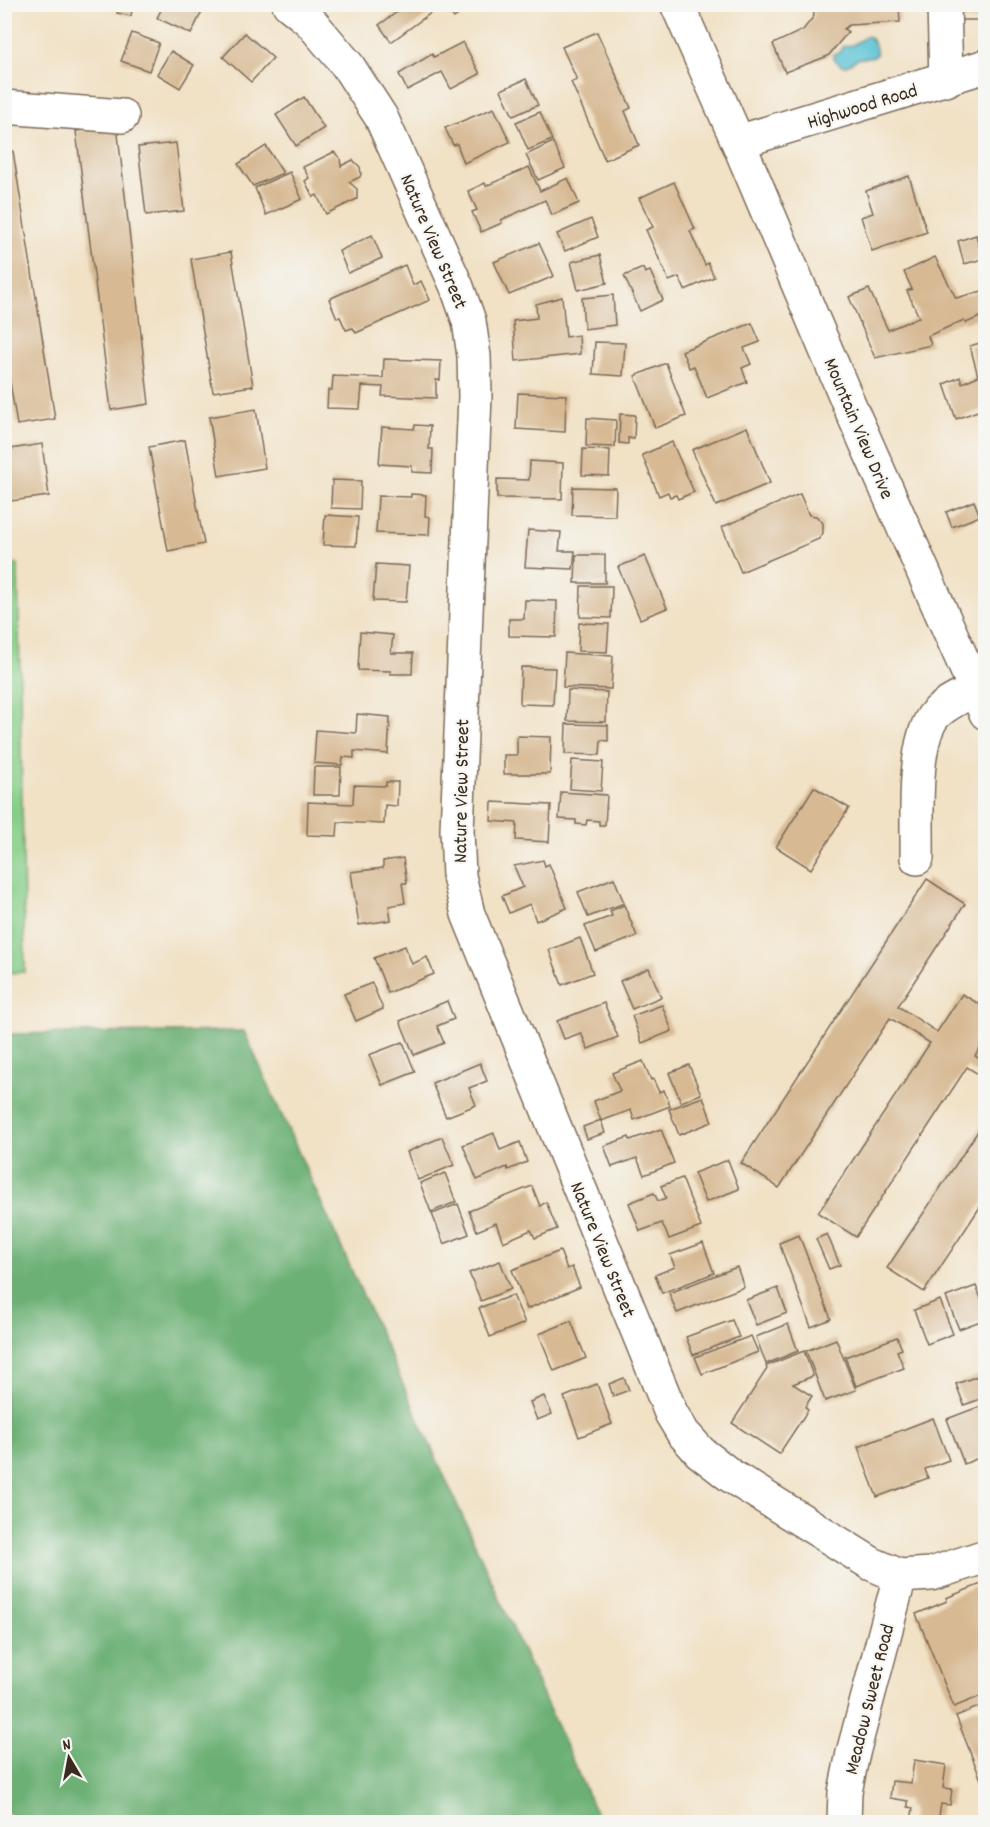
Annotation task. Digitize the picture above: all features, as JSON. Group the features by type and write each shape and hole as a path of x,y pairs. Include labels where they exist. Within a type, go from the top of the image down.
{"street":[{"name":"Nature View Street","path":"289,4 310,21 348,66 381,117 458,287 469,321 474,356 475,396 457,853 459,876 468,914 671,1413 683,1432 699,1452 731,1476 872,1564 900,1576"},
{"name":"Mountain View Drive","path":"677,4 980,701"},
{"path":"944,4 946,80"},
{"name":"Highwood Road","path":"738,142 986,66"},
{"path":"4,107 122,116"},
{"path":"917,858 920,763 926,732 940,710 980,701"},
{"path":"900,1576 932,1574 986,1556"},
{"name":"Meadow Sweet Road","path":"844,1822 845,1792 853,1753 900,1576"}],"green space":[{"path":"5,564 18,564 25,972 5,973"},
{"path":"244,1031 600,1822 20,1822 5,1810 5,1034"}],"water":[{"path":"867,36 874,45 876,56 857,59 846,66 833,58 833,54 840,52 843,46 852,45"}],"building":[{"path":"109,4 133,4 131,16 117,13 118,7"},
{"path":"164,4 211,4 209,10 204,7 191,34 157,18"},
{"path":"392,4 474,4 454,18 446,6 436,12 435,10 391,42 379,25 397,12"},
{"path":"958,4 986,4 986,20 958,20"},
{"path":"813,5 899,5 900,22 849,25 844,29 848,32 828,56 785,72 773,44 803,30 814,16"},
{"path":"597,32 631,108 625,111 639,145 605,160 571,82 577,80 562,47"},
{"path":"132,33 159,43 149,71 121,61"},
{"path":"245,33 273,58 251,82 223,57"},
{"path":"463,42 480,74 451,89 442,72 407,90 399,74 432,54 434,57"},
{"path":"171,51 194,65 180,88 157,74"},
{"path":"526,79 538,105 513,116 501,90"},
{"path":"304,97 324,128 296,146 276,115"},
{"path":"494,108 510,142 464,163 457,144 453,145 445,128"},
{"path":"540,112 552,140 528,150 516,122"},
{"path":"117,126 149,404 111,410 76,131"},
{"path":"553,142 565,168 538,180 526,155"},
{"path":"176,143 184,211 146,215 138,147"},
{"path":"266,146 283,173 253,186 238,164"},
{"path":"13,151 55,419 17,425 4,345 4,152"},
{"path":"334,152 340,158 341,166 353,160 360,167 361,174 360,177 349,182 357,189 357,199 326,214 317,195 313,197 305,181 309,178 303,167"},
{"path":"529,167 540,191 568,178 579,203 552,215 545,200 481,232 472,212 477,210 468,191 485,183 486,186"},
{"path":"290,172 302,199 266,215 255,188"},
{"path":"909,176 927,232 872,251 861,217 873,213 866,191"},
{"path":"674,182 695,229 690,231 705,265 708,263 714,277 685,290 679,277 669,281 646,230 653,227 639,198"},
{"path":"591,219 598,237 565,251 557,234"},
{"path":"372,235 382,258 348,273 339,251"},
{"path":"976,235 983,259 964,264 958,241"},
{"path":"539,243 554,276 509,295 494,262"},
{"path":"231,252 253,386 213,392 191,259"},
{"path":"600,255 607,283 578,290 571,262"},
{"path":"935,257 956,298 986,290 986,320 984,321 982,316 966,323 964,320 928,336 931,345 875,358 849,297 869,289 888,330 919,317 907,291 912,289 904,272"},
{"path":"405,265 413,285 421,281 430,300 356,333 353,328 346,330 340,317 337,318 329,299"},
{"path":"643,268 645,273 650,271 663,300 640,311 624,276"},
{"path":"613,295 615,325 584,329 582,298"},
{"path":"562,297 566,337 579,335 580,354 516,361 513,321 537,318 536,304"},
{"path":"752,323 760,342 744,348 751,364 742,368 747,382 707,398 694,366 689,368 682,351"},
{"path":"986,341 986,408 956,419 944,384 960,377 962,383 978,376 970,346"},
{"path":"595,342 625,343 623,376 593,374"},
{"path":"384,359 441,361 440,380 436,380 436,398 382,396 383,387 362,386 360,409 327,408 328,390 332,390 333,376 383,378"},
{"path":"666,363 686,416 655,428 635,376"},
{"path":"518,393 566,395 565,432 516,429"},
{"path":"256,409 265,468 219,476 209,417"},
{"path":"620,414 635,415 634,439 628,438 628,444 619,443"},
{"path":"587,418 616,420 615,447 586,446"},
{"path":"415,425 430,426 429,449 433,449 432,473 412,472 412,466 379,464 382,427 414,429"},
{"path":"747,427 770,483 716,506 692,450"},
{"path":"185,440 204,544 168,551 149,447"},
{"path":"672,442 694,492 678,499 676,495 670,497 668,492 659,496 642,455"},
{"path":"42,444 49,496 11,501 4,450"},
{"path":"583,449 610,450 609,476 582,475"},
{"path":"530,461 563,463 562,499 497,498 497,479 529,480"},
{"path":"332,480 361,481 360,509 331,508"},
{"path":"573,487 616,488 615,516 572,515"},
{"path":"411,494 426,495 425,516 430,517 429,535 376,533 378,496 411,497"},
{"path":"800,494 809,515 816,516 823,523 823,533 819,539 741,572 722,527"},
{"path":"974,501 980,516 952,527 946,512"},
{"path":"325,515 358,517 356,546 323,545"},
{"path":"528,530 561,532 559,551 575,551 573,569 525,567"},
{"path":"576,555 605,555 605,583 575,583"},
{"path":"645,556 667,608 640,619 618,567"},
{"path":"376,564 409,566 406,602 373,601"},
{"path":"581,586 612,586 611,618 580,617"},
{"path":"525,600 557,601 556,637 509,636 509,619 524,619"},
{"path":"579,623 609,624 607,652 578,651"},
{"path":"360,632 393,635 391,653 413,653 412,674 358,670"},
{"path":"565,653 613,656 611,689 563,687"},
{"path":"521,667 555,668 553,705 520,704"},
{"path":"568,690 607,692 606,722 567,721"},
{"path":"357,714 390,717 388,754 354,751 354,758 343,757 342,765 314,763 316,730 356,733"},
{"path":"566,724 608,725 608,741 601,740 600,755 565,754"},
{"path":"517,736 551,737 550,774 504,774 504,755 517,755"},
{"path":"572,760 603,762 601,791 570,789"},
{"path":"314,767 341,767 340,795 313,795"},
{"path":"386,782 398,782 397,806 385,805 384,824 338,822 337,836 307,835 308,802 353,804 354,785 386,786"},
{"path":"814,787 849,808 811,869 776,847"},
{"path":"561,792 607,795 605,825 599,825 599,821 587,820 586,825 576,824 576,820 559,819"},
{"path":"492,802 551,805 549,842 516,840 517,823 491,821"},
{"path":"403,858 407,883 402,883 405,903 389,906 391,920 359,925 351,872 383,868 383,861"},
{"path":"543,860 545,866 549,864 567,908 536,921 530,904 509,913 502,896 523,887 514,866"},
{"path":"614,878 624,903 588,917 578,892"},
{"path":"927,879 965,904 898,1006 937,1032 962,994 986,1008 986,1040 975,1056 986,1063 986,1079 967,1067 856,1237 818,1213 930,1043 890,1018 779,1188 741,1163"},
{"path":"624,905 637,936 596,952 585,926 612,916 610,911"},
{"path":"580,938 593,973 562,985 549,950"},
{"path":"405,946 412,964 427,957 434,974 388,993 374,958"},
{"path":"649,968 661,997 632,1009 620,981"},
{"path":"372,983 383,1009 356,1021 344,994"},
{"path":"447,1001 454,1019 437,1026 444,1043 414,1055 400,1021"},
{"path":"604,1003 618,1037 588,1049 581,1033 564,1039 557,1021"},
{"path":"662,1005 672,1031 642,1043 632,1016"},
{"path":"403,1042 415,1072 382,1085 369,1055"},
{"path":"643,1061 659,1092 664,1090 670,1106 634,1120 631,1110 601,1121 594,1101 620,1091 612,1073"},
{"path":"480,1063 487,1081 469,1088 476,1105 446,1117 432,1083"},
{"path":"689,1065 701,1094 681,1102 669,1073"},
{"path":"703,1097 712,1122 679,1135 669,1109"},
{"path":"986,1119 986,1198 924,1292 887,1268"},
{"path":"601,1120 605,1133 587,1139 583,1127"},
{"path":"661,1129 674,1163 644,1175 637,1158 612,1167 604,1146"},
{"path":"494,1133 500,1150 520,1142 527,1162 508,1170 507,1167 477,1180 463,1145"},
{"path":"442,1137 454,1165 418,1180 407,1152"},
{"path":"728,1160 739,1189 706,1202 694,1173"},
{"path":"445,1173 456,1202 431,1212 420,1183"},
{"path":"682,1178 701,1227 669,1239 662,1223 640,1231 629,1203 654,1193 658,1201 666,1198 661,1186"},
{"path":"532,1186 540,1206 546,1202 557,1229 535,1238 531,1230 503,1242 496,1223 477,1231 469,1211"},
{"path":"458,1204 469,1234 444,1244 432,1214"},
{"path":"827,1234 840,1265 829,1269 816,1239"},
{"path":"799,1235 831,1319 811,1327 779,1243"},
{"path":"703,1243 714,1273 662,1293 655,1275 675,1267 670,1255"},
{"path":"560,1251 567,1269 572,1267 580,1287 527,1309 512,1270"},
{"path":"500,1261 511,1289 481,1301 469,1273"},
{"path":"737,1267 744,1287 677,1313 669,1293"},
{"path":"976,1286 986,1311 986,1319 959,1329 946,1297"},
{"path":"778,1288 787,1313 756,1325 746,1300"},
{"path":"513,1295 525,1323 490,1337 479,1308"},
{"path":"940,1300 953,1334 927,1344 914,1310"},
{"path":"732,1320 739,1337 693,1355 686,1337"},
{"path":"571,1321 586,1358 554,1371 539,1334"},
{"path":"788,1324 798,1351 766,1364 756,1337"},
{"path":"751,1336 758,1352 702,1374 695,1357"},
{"path":"897,1337 902,1349 897,1351 904,1368 856,1386 845,1357"},
{"path":"836,1339 856,1390 825,1401 806,1351"},
{"path":"804,1351 813,1376 793,1384 812,1396 805,1407 808,1410 779,1454 732,1423 767,1369 766,1366"},
{"path":"983,1374 986,1381 986,1397 964,1405 956,1384"},
{"path":"624,1378 629,1390 613,1396 609,1384"},
{"path":"597,1384 612,1424 579,1437 564,1397"},
{"path":"544,1396 552,1414 537,1420 530,1402"},
{"path":"986,1404 986,1455 964,1464 947,1419"},
{"path":"933,1418 949,1460 925,1469 928,1478 877,1497 858,1447"},
{"path":"986,1582 986,1694 954,1707 916,1614 947,1601 946,1598"},
{"path":"986,1704 986,1790 985,1790 956,1716"},
{"path":"914,1760 946,1765 943,1788 952,1789 950,1805 941,1804 938,1822 911,1822 913,1808 908,1807 908,1801 890,1798 892,1781 911,1783"}]}
